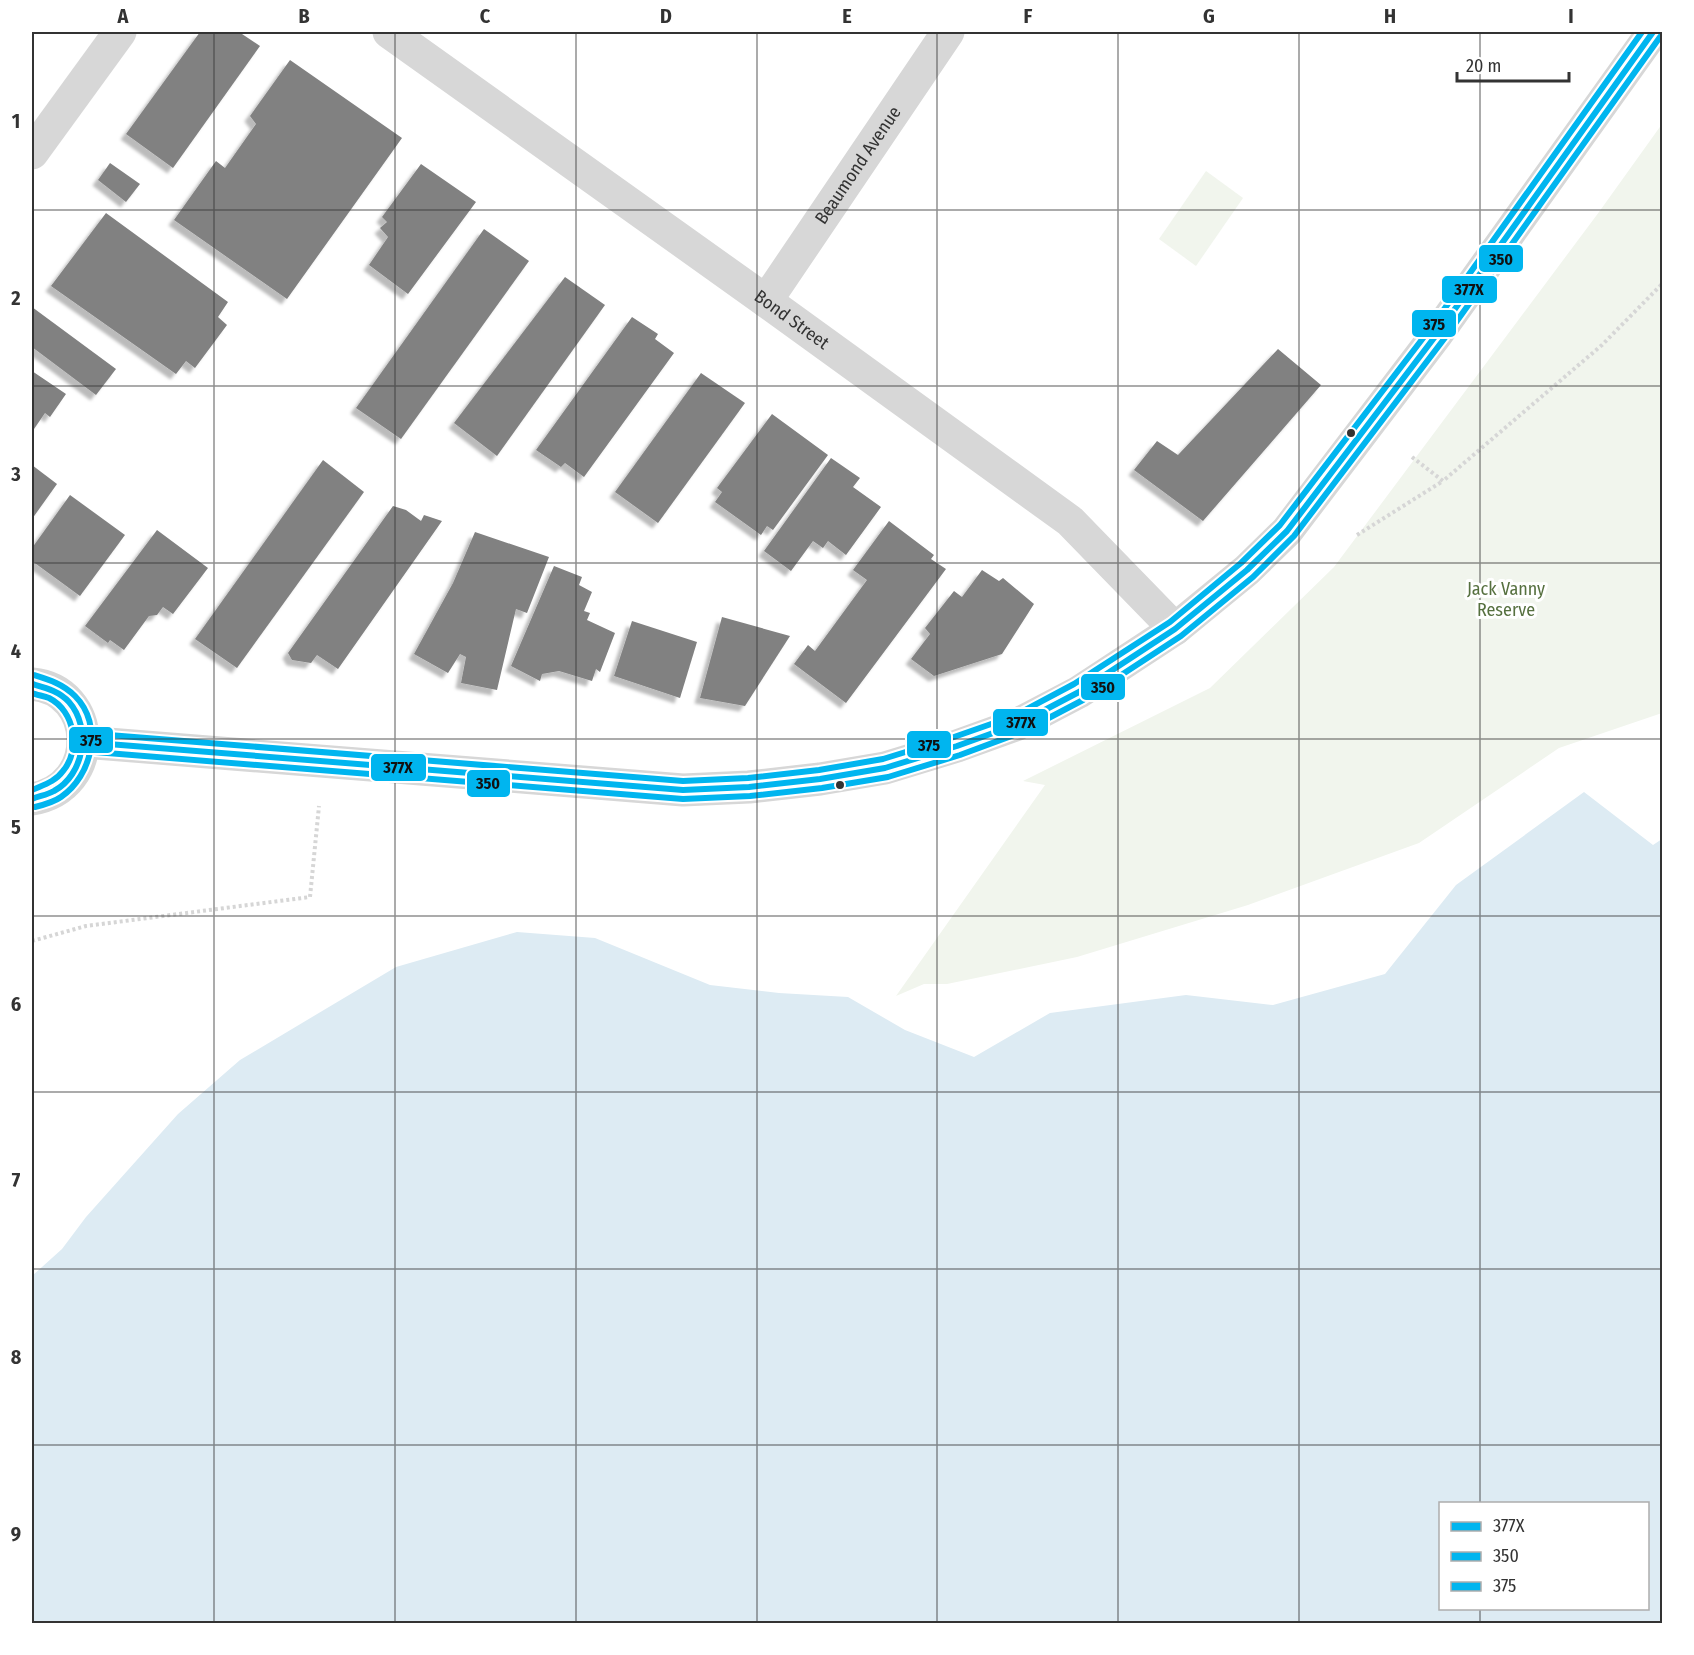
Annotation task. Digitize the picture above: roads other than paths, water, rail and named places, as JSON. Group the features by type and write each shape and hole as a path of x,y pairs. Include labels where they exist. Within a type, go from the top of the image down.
{"street":[{"path":"32,153 120,32"},
{"name":"Bond Street","path":"388,32 766,300 1070,521 1175,629"},
{"name":"Beaumond Avenue","path":"766,300 948,32"},
{"path":"83,742 683,790 749,787 820,779 885,768 1018,724 1079,692 1175,629 1246,570 1287,531 1437,334 1653,32"},
{"path":"32,684 40,684 57,693 71,706 80,723 83,742 81,760 72,776 59,789 43,797 32,799"}],"park label":[{"name":"Jack Vanny Reserve","path":"1506,599"}]}
